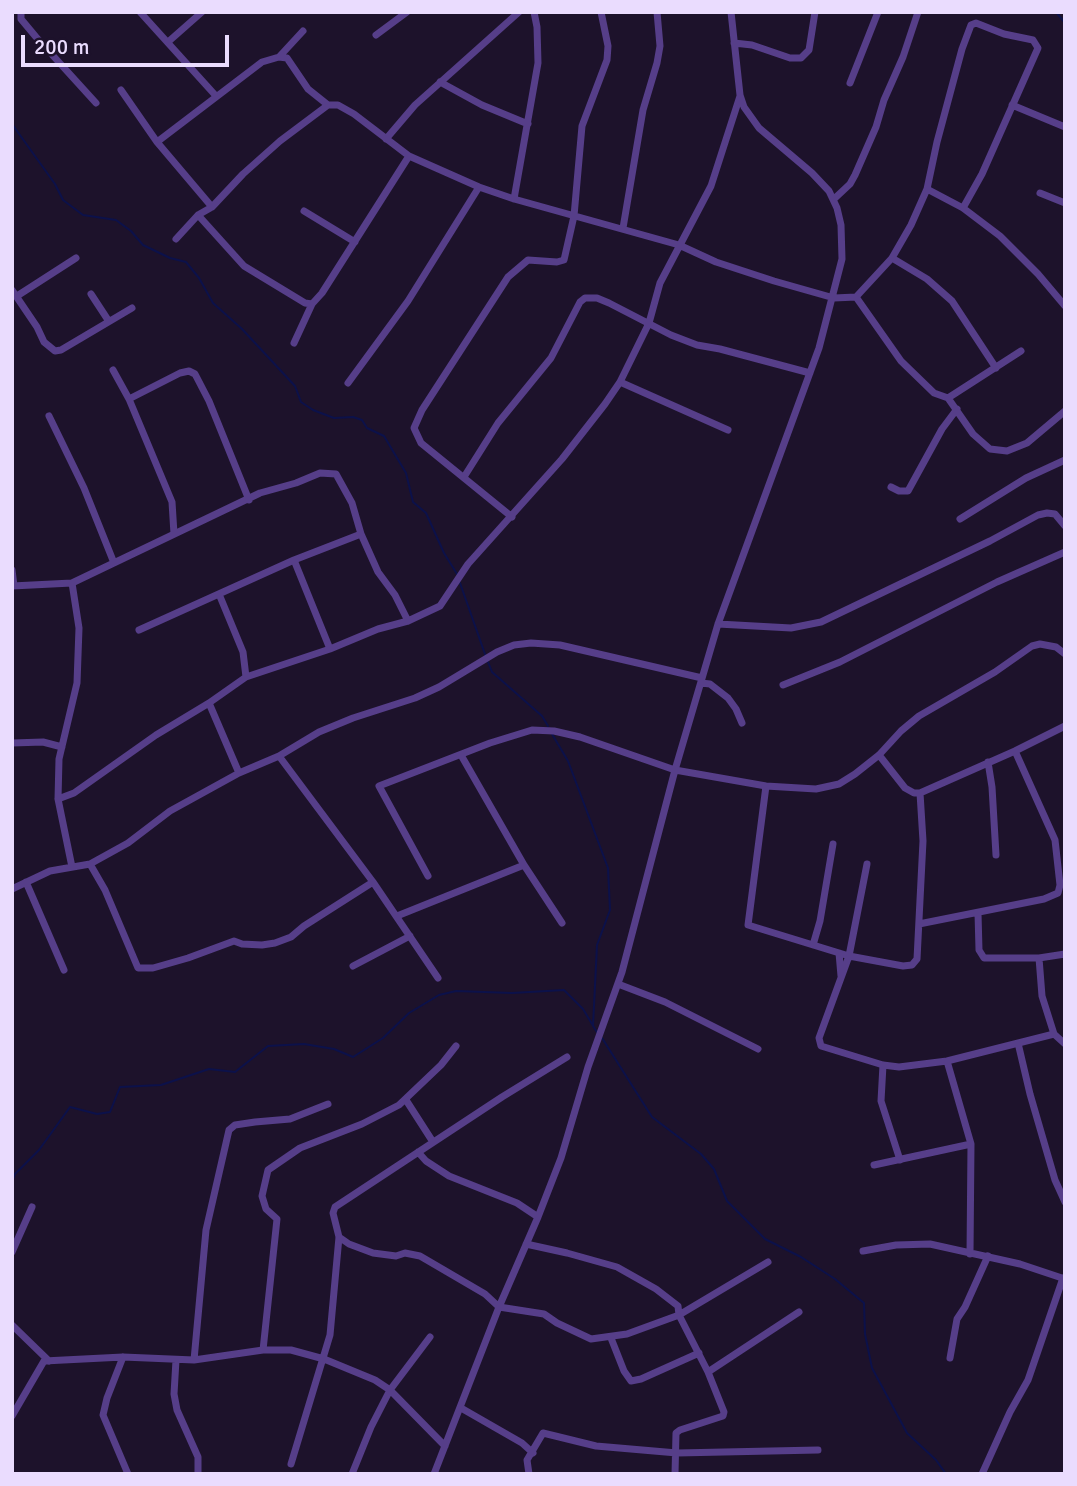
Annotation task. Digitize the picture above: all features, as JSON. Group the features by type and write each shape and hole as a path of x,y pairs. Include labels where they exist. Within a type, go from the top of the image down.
{"street":[{"path":"21,12 21,19 29,30 96,103"},
{"path":"140,12 216,96"},
{"path":"168,42 202,12"},
{"path":"376,35 407,12"},
{"path":"386,139 415,105 519,12"},
{"path":"514,199 538,63 534,12"},
{"path":"512,517 421,443 414,428 422,410 508,277 528,260 564,260 574,216 582,126 607,60 608,46 601,12"},
{"path":"623,228 643,110 660,46 657,12"},
{"path":"434,1474 561,1158 588,1067 618,984 718,624 810,373 834,298 842,250 841,225 834,199 812,173 752,122 740,95 731,12"},
{"path":"734,43 752,45 790,58 801,58 809,50 815,12"},
{"path":"850,83 878,12"},
{"path":"834,199 850,184 855,175 919,12"},
{"path":"176,239 198,215 212,207 279,141 328,105 338,105 355,114 409,156 479,187 679,245 716,262 834,298 856,297 892,258 927,189 962,49 971,25 975,23 1004,34 1033,40 1037,44 982,174 962,208"},
{"path":"157,142 262,62 279,57 303,31"},
{"path":"279,57 290,61 308,89 328,105"},
{"path":"440,82 482,105 528,124"},
{"path":"121,90 157,142 212,207"},
{"path":"58,800 75,793 156,735 246,677 330,649 378,629 408,621 440,606 468,564 580,437 620,382 649,323 660,283 711,186 740,95"},
{"path":"1012,106 1065,127"},
{"path":"294,343 312,304 322,293 409,156"},
{"path":"348,383 408,301 479,187"},
{"path":"927,189 962,208 1000,236 1065,306"},
{"path":"1040,193 1065,204"},
{"path":"304,211 355,242"},
{"path":"198,215 244,266 305,303 312,304"},
{"path":"76,258 15,293 44,342 55,351 61,350 132,308"},
{"path":"892,258 927,279 951,300 996,368"},
{"path":"91,294 108,320"},
{"path":"856,297 901,361 934,393 948,398 981,442 990,449 1001,451 1027,443 1065,411"},
{"path":"464,477 498,423 551,358 580,302 585,298 597,298 609,303 696,345 810,373"},
{"path":"948,398 1021,351"},
{"path":"113,370 129,399 172,502 174,534"},
{"path":"129,399 180,373 189,371 195,374 209,401 249,500"},
{"path":"620,382 728,430"},
{"path":"891,487 908,491 942,429 957,410"},
{"path":"49,416 84,488 114,563"},
{"path":"960,519 1026,478 1065,460"},
{"path":"12,570 13,586 72,583 249,500 260,492 296,483 320,473 336,474 352,503 361,534 378,572 395,595 408,621"},
{"path":"718,624 791,628 821,622 1038,515 1055,514 1065,526"},
{"path":"139,629 294,560 361,534"},
{"path":"783,685 840,662 997,582 1065,552"},
{"path":"294,560 330,649"},
{"path":"72,583 79,628 77,683 60,759 58,800 72,867"},
{"path":"219,594 243,652 246,677"},
{"path":"428,876 379,786 532,730 554,731 580,737 676,770 766,786 794,789 827,787 839,784 855,774 919,716 995,672 1032,646 1040,644 1056,647 1065,654"},
{"path":"12,889 50,871 90,864 128,843 170,811 239,773 279,756 319,732 439,687 497,652 514,645 560,645 701,680 728,698 742,723"},
{"path":"209,703 239,773"},
{"path":"879,755 905,788 920,793 1065,726"},
{"path":"12,743 43,742 62,747"},
{"path":"919,924 978,914 1054,896 1060,890 1055,840 1015,751"},
{"path":"461,755 524,865 562,923"},
{"path":"279,756 373,882 438,978"},
{"path":"988,762 996,855"},
{"path":"766,786 756,881 747,923 750,927 849,956 894,965 912,965 917,959 923,841 920,793"},
{"path":"813,945 823,909 833,844"},
{"path":"90,864 105,890 138,968 153,968 234,941 262,945 275,943 291,937 373,882"},
{"path":"867,864 849,956 819,1044 883,1065 899,1067 947,1061 1054,1034"},
{"path":"397,916 524,865"},
{"path":"26,882 64,970"},
{"path":"978,914 979,950 981,957 987,960 1065,954"},
{"path":"353,966 410,936"},
{"path":"839,953 842,980"},
{"path":"1040,958 1042,996 1054,1034 1065,1044"},
{"path":"618,984 665,1002 758,1049"},
{"path":"1018,1043 1055,1180 1065,1202"},
{"path":"263,1350 277,1219 266,1209 262,1196 268,1170 300,1148 362,1124 406,1100 456,1046"},
{"path":"292,1464 330,1335 339,1237 333,1213 335,1207 567,1057"},
{"path":"947,1061 971,1144 970,1254"},
{"path":"883,1065 881,1101 900,1160"},
{"path":"406,1100 433,1142"},
{"path":"194,1360 206,1230 229,1130 235,1125 290,1119 328,1104"},
{"path":"874,1166 971,1144"},
{"path":"418,1152 426,1161 449,1176 517,1203 538,1217"},
{"path":"12,1252 32,1207"},
{"path":"339,1237 373,1253 420,1256 485,1294 499,1307 544,1314 591,1339 611,1338 679,1315 768,1262"},
{"path":"863,1251 915,1243 930,1244 988,1256 1064,1278 1028,1380 1010,1412 982,1474"},
{"path":"526,1244 617,1267 656,1289 678,1306 679,1315 708,1372 724,1415 680,1430 676,1435 675,1474"},
{"path":"950,1358 957,1319 988,1256"},
{"path":"708,1372 799,1312"},
{"path":"12,1325 49,1361"},
{"path":"352,1474 390,1390 430,1337"},
{"path":"611,1338 624,1371 631,1381 699,1353"},
{"path":"12,1416 42,1363 49,1361 123,1357 194,1360 263,1350 306,1353 356,1371 390,1390 445,1446"},
{"path":"123,1357 103,1415 128,1474"},
{"path":"176,1360 174,1394 177,1410 198,1457 198,1474"},
{"path":"461,1408 522,1443 533,1453"},
{"path":"529,1474 527,1460 543,1433 596,1446 677,1453 818,1450"}],"waterway":[{"path":"1056,12 1065,23"},
{"path":"12,124 55,184 63,200 83,215 116,220 131,231 143,245 170,258 186,262 213,303 242,329 295,386 301,402 334,418 353,417 362,420 367,428 384,436 406,473 413,502 426,513 457,574"},
{"path":"460,583 486,657"},
{"path":"488,662 492,672 542,716 548,726"},
{"path":"552,734 568,761 608,868 610,910 597,945 593,1026"},
{"path":"12,1182 15,1174 39,1150 70,1107 97,1114 110,1112 120,1087 161,1085 209,1069 235,1072 268,1046 304,1044 334,1049 353,1057 383,1038 409,1013 439,995 456,991 512,993 564,990 583,1009 598,1034"},
{"path":"602,1038 652,1117 701,1154 714,1169 727,1201 765,1239 801,1257 835,1279 864,1303 865,1334 872,1368 907,1433 936,1460 946,1474"}]}
